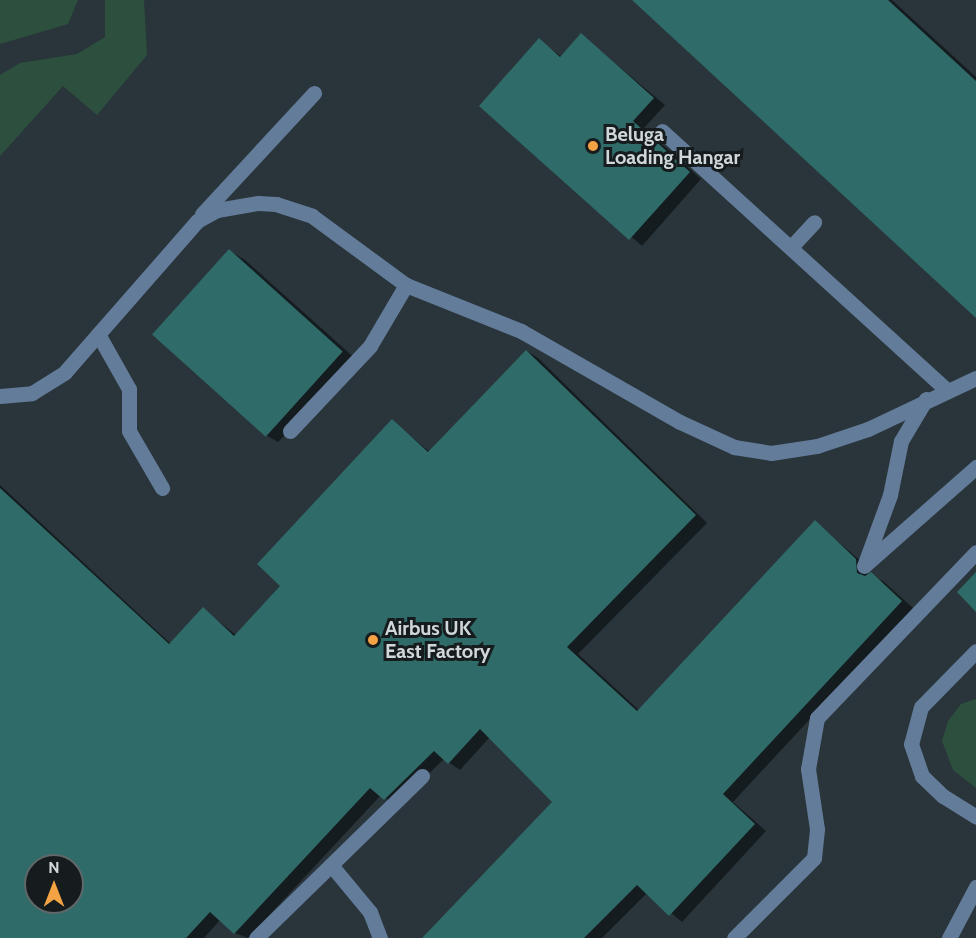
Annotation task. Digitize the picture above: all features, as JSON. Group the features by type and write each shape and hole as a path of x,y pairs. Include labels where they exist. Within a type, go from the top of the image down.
{"street":[{"path":"0,396 32,393 50,384 98,334 197,220 314,93"},
{"path":"662,131 947,390"},
{"path":"197,220 232,206 276,204 312,216 332,228 406,285 521,332 680,422 740,448 771,453 817,447 868,429 926,399 976,378"},
{"path":"791,247 814,222"},
{"path":"290,430 370,346 406,285"},
{"path":"98,334 129,389 129,431 162,488"},
{"path":"926,399 901,441 890,495 864,566 976,467"},
{"path":"734,938 814,858 817,829 808,769 817,718 976,552"},
{"path":"976,651 921,706 911,744 922,776 943,796 976,817"},
{"path":"256,938 422,776"},
{"path":"331,865 370,912 380,938"},
{"path":"950,938 976,887"}],"green space":[{"path":"0,0 78,0 68,24 0,44"},
{"path":"105,0 144,0 147,55 97,115 63,86 0,156 0,75 20,63 77,54 105,37"},
{"path":"976,699 976,788 953,770 942,741 948,721 961,704"}],"building":[{"path":"632,0 888,0 976,81 976,318"},
{"name":"Beluga Loading Hangar","path":"581,33 654,98 633,121 690,172 629,240 479,106 539,38 560,57"},
{"path":"229,249 343,351 266,437 152,334"},
{"name":"Airbus UK East Factory","path":"526,350 696,515 567,647 637,711 815,520 856,559 857,573 865,576 871,572 902,601 723,794 755,824 669,916 637,885 584,938 422,938 552,802 480,729 448,764 434,751 384,800 370,788 234,934 210,912 186,938 0,938 0,488 169,644 203,607 234,636 280,586 257,564 392,419 428,452"},
{"path":"976,572 976,612 957,592"}],"place":[{"name":"Beluga Loading Hangar","path":"593,146"},
{"name":"Airbus UK East Factory","path":"373,640"}]}
